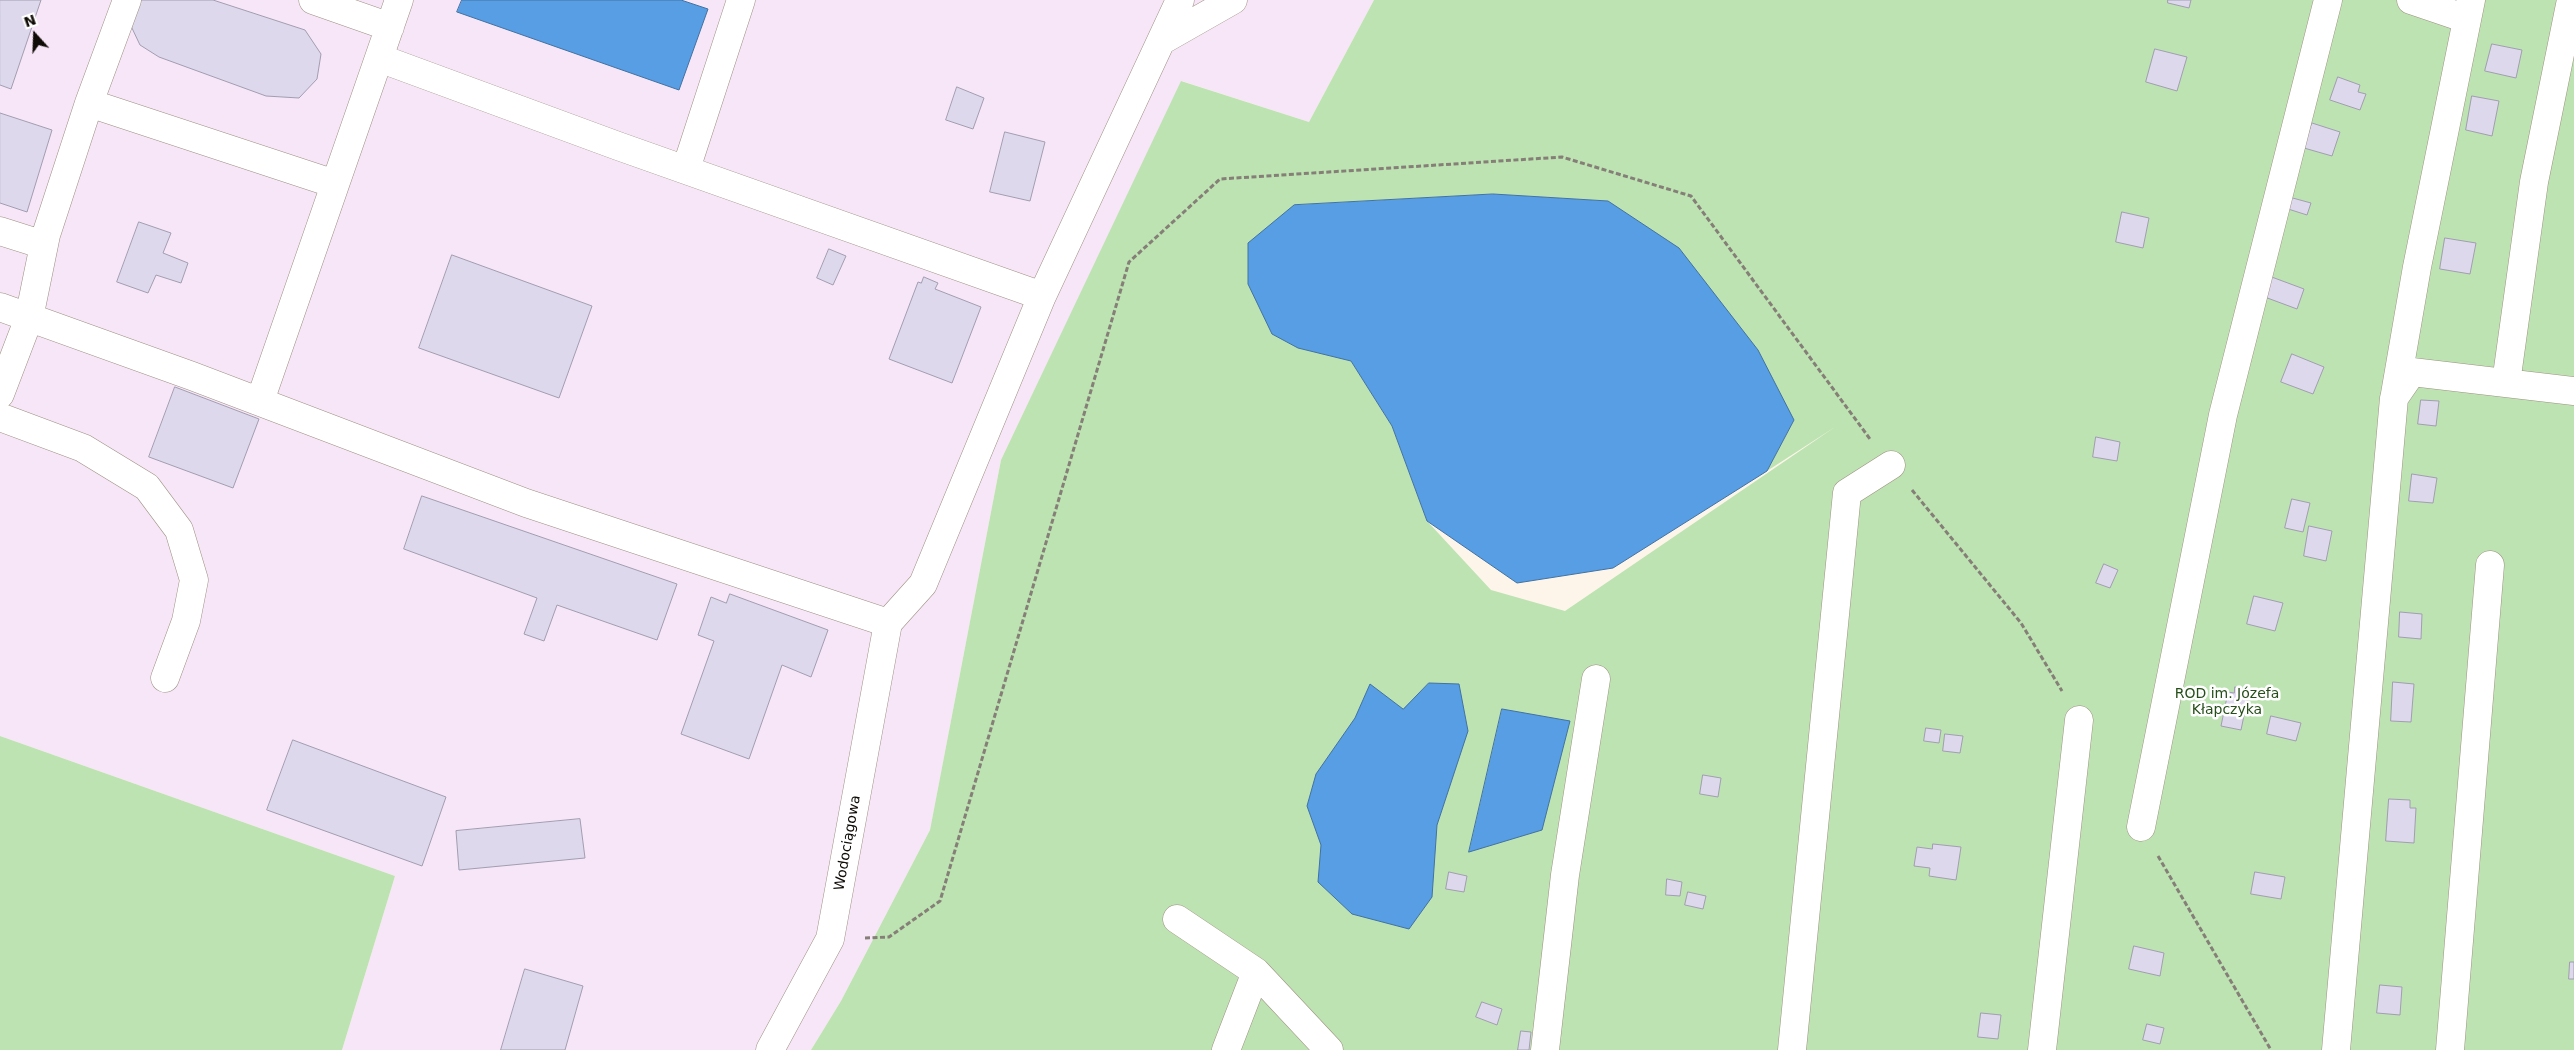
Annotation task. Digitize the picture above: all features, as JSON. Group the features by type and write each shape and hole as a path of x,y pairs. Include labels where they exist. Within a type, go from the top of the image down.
{"street":[{"path":"0,394 29,318 44,245 89,103 127,0"},
{"path":"313,0 390,27"},
{"path":"260,401 399,0"},
{"path":"686,169 742,0"},
{"path":"0,308 260,401 526,503 888,623 923,584 1042,296 1180,0"},
{"path":"1161,41 1233,0"},
{"path":"2141,827 2223,415 2328,0"},
{"path":"2336,1050 2394,398 2417,266 2469,10 2411,0"},
{"path":"2506,383 2534,182 2571,0"},
{"path":"379,58 1042,296"},
{"path":"89,103 335,184"},
{"path":"0,231 44,245"},
{"path":"2394,398 2412,372 2574,391"},
{"path":"0,417 83,448 147,487 179,530 194,580 186,621 165,678"},
{"path":"1792,1050 1847,493 1892,465"},
{"path":"2450,1050 2490,565"},
{"name":"Wodociągowa","path":"770,1050 830,939 888,623"},
{"path":"1545,1050 1565,875 1596,679"},
{"path":"2042,1050 2079,720"},
{"path":"1177,919 1256,972 1329,1050"},
{"path":"1226,1050 1256,972"}],"path":[{"path":"830,939 889,938 940,901 1129,262 1220,179 1562,157 1691,196 1868,436 2021,623 2079,720"},
{"path":"2141,827 2271,1050"}],"shaded area":[{"path":"0,0 1374,0 1309,122 1182,81 1001,460 930,830 841,1001 811,1050 342,1050 395,876 0,736"}],"green space":[{"name":"ROD im. Józefa Kłapczyka","path":"1374,0 2574,0 2574,1050 811,1050 841,1001 930,830 1001,460 1181,81 1309,122","holes":["1493,194 1608,201 1794,420 1767,471 1835,427 1565,611 1491,590 1427,521 1392,426 1351,361 1294,205"]},
{"path":"0,736 395,876 342,1050 0,1050"}],"water":[{"path":"462,0 681,0 708,9 679,90 457,12"},
{"path":"1493,194 1608,201 1679,248 1758,350 1794,420 1767,471 1613,568 1517,583 1427,521 1392,426 1351,361 1298,348 1272,334 1248,284 1248,243 1294,205"},
{"path":"1429,683 1459,684 1468,731 1437,825 1432,897 1409,929 1352,914 1318,882 1321,845 1307,806 1316,774 1355,718 1370,684 1403,709"},
{"path":"1502,709 1570,721 1542,830 1469,852"}],"building":[{"path":"0,0 41,0 11,89 0,85"},
{"path":"140,0 213,0 305,30 321,54 317,79 299,98 266,96 159,57 140,45 131,26"},
{"path":"2168,0 2191,0 2189,8 2168,3"},
{"path":"2492,44 2522,50 2516,78 2485,71"},
{"path":"2155,49 2187,57 2177,91 2146,82"},
{"path":"2338,77 2360,85 2358,92 2366,94 2360,110 2330,100"},
{"path":"957,87 984,98 973,129 946,120"},
{"path":"2472,96 2499,101 2492,136 2466,130"},
{"path":"0,113 52,130 27,212 0,203"},
{"path":"2312,123 2340,132 2332,156 2304,148"},
{"path":"1005,132 1045,142 1030,201 990,192"},
{"path":"2289,197 2311,203 2307,215 2285,208"},
{"path":"2122,212 2149,218 2143,248 2116,242"},
{"path":"139,222 171,233 163,253 188,263 181,283 156,275 148,293 117,282"},
{"path":"2445,238 2476,243 2470,274 2440,269"},
{"path":"829,249 846,256 833,285 817,278"},
{"path":"452,255 592,306 559,398 419,348"},
{"path":"2269,276 2304,289 2297,309 2262,296"},
{"path":"924,277 938,283 935,289 981,307 952,383 889,359 918,282 921,283"},
{"path":"2292,354 2324,367 2313,394 2281,382"},
{"path":"175,387 259,419 233,488 149,457"},
{"path":"2421,400 2439,401 2436,426 2418,424"},
{"path":"2096,437 2120,442 2117,461 2093,457"},
{"path":"2412,474 2437,478 2433,503 2409,501"},
{"path":"422,496 677,584 657,640 557,605 544,641 524,634 537,598 404,549"},
{"path":"2292,499 2310,503 2303,532 2285,528"},
{"path":"2309,526 2332,531 2326,561 2304,556"},
{"path":"2104,564 2118,570 2110,588 2096,583"},
{"path":"730,594 828,630 811,677 782,665 749,759 681,734 714,641 698,635 711,597 726,603"},
{"path":"2254,596 2283,603 2275,631 2247,624"},
{"path":"2400,612 2422,614 2421,639 2399,637"},
{"path":"2393,682 2414,684 2411,722 2391,721"},
{"path":"2235,687 2245,689 2244,695 2248,696 2241,730 2221,726 2228,692 2234,693"},
{"path":"2271,716 2301,723 2296,741 2267,734"},
{"path":"1926,728 1941,730 1939,743 1924,741"},
{"path":"1945,734 1963,736 1960,753 1943,751"},
{"path":"293,740 446,797 422,866 267,810"},
{"path":"1703,775 1721,778 1718,797 1700,794"},
{"path":"2389,799 2410,800 2410,808 2416,808 2414,843 2386,841"},
{"path":"580,819 585,858 459,870 456,831"},
{"path":"1933,844 1961,847 1956,880 1929,876 1930,868 1914,866 1917,847 1932,849"},
{"path":"1449,872 1467,876 1464,892 1446,889"},
{"path":"2255,872 2285,877 2281,899 2251,894"},
{"path":"1667,879 1682,882 1680,896 1666,895"},
{"path":"1688,892 1706,896 1703,909 1685,905"},
{"path":"2134,946 2164,953 2160,976 2129,969"},
{"path":"2570,962 2574,962 2574,979 2569,979"},
{"path":"525,969 583,986 565,1050 501,1050"},
{"path":"2380,985 2402,987 2400,1015 2377,1013"},
{"path":"1482,1002 1502,1009 1497,1025 1476,1017"},
{"path":"1981,1013 2001,1015 1998,1039 1978,1037"},
{"path":"2147,1024 2164,1028 2160,1044 2143,1040"},
{"path":"1521,1031 1531,1032 1529,1050 1518,1050"}]}
